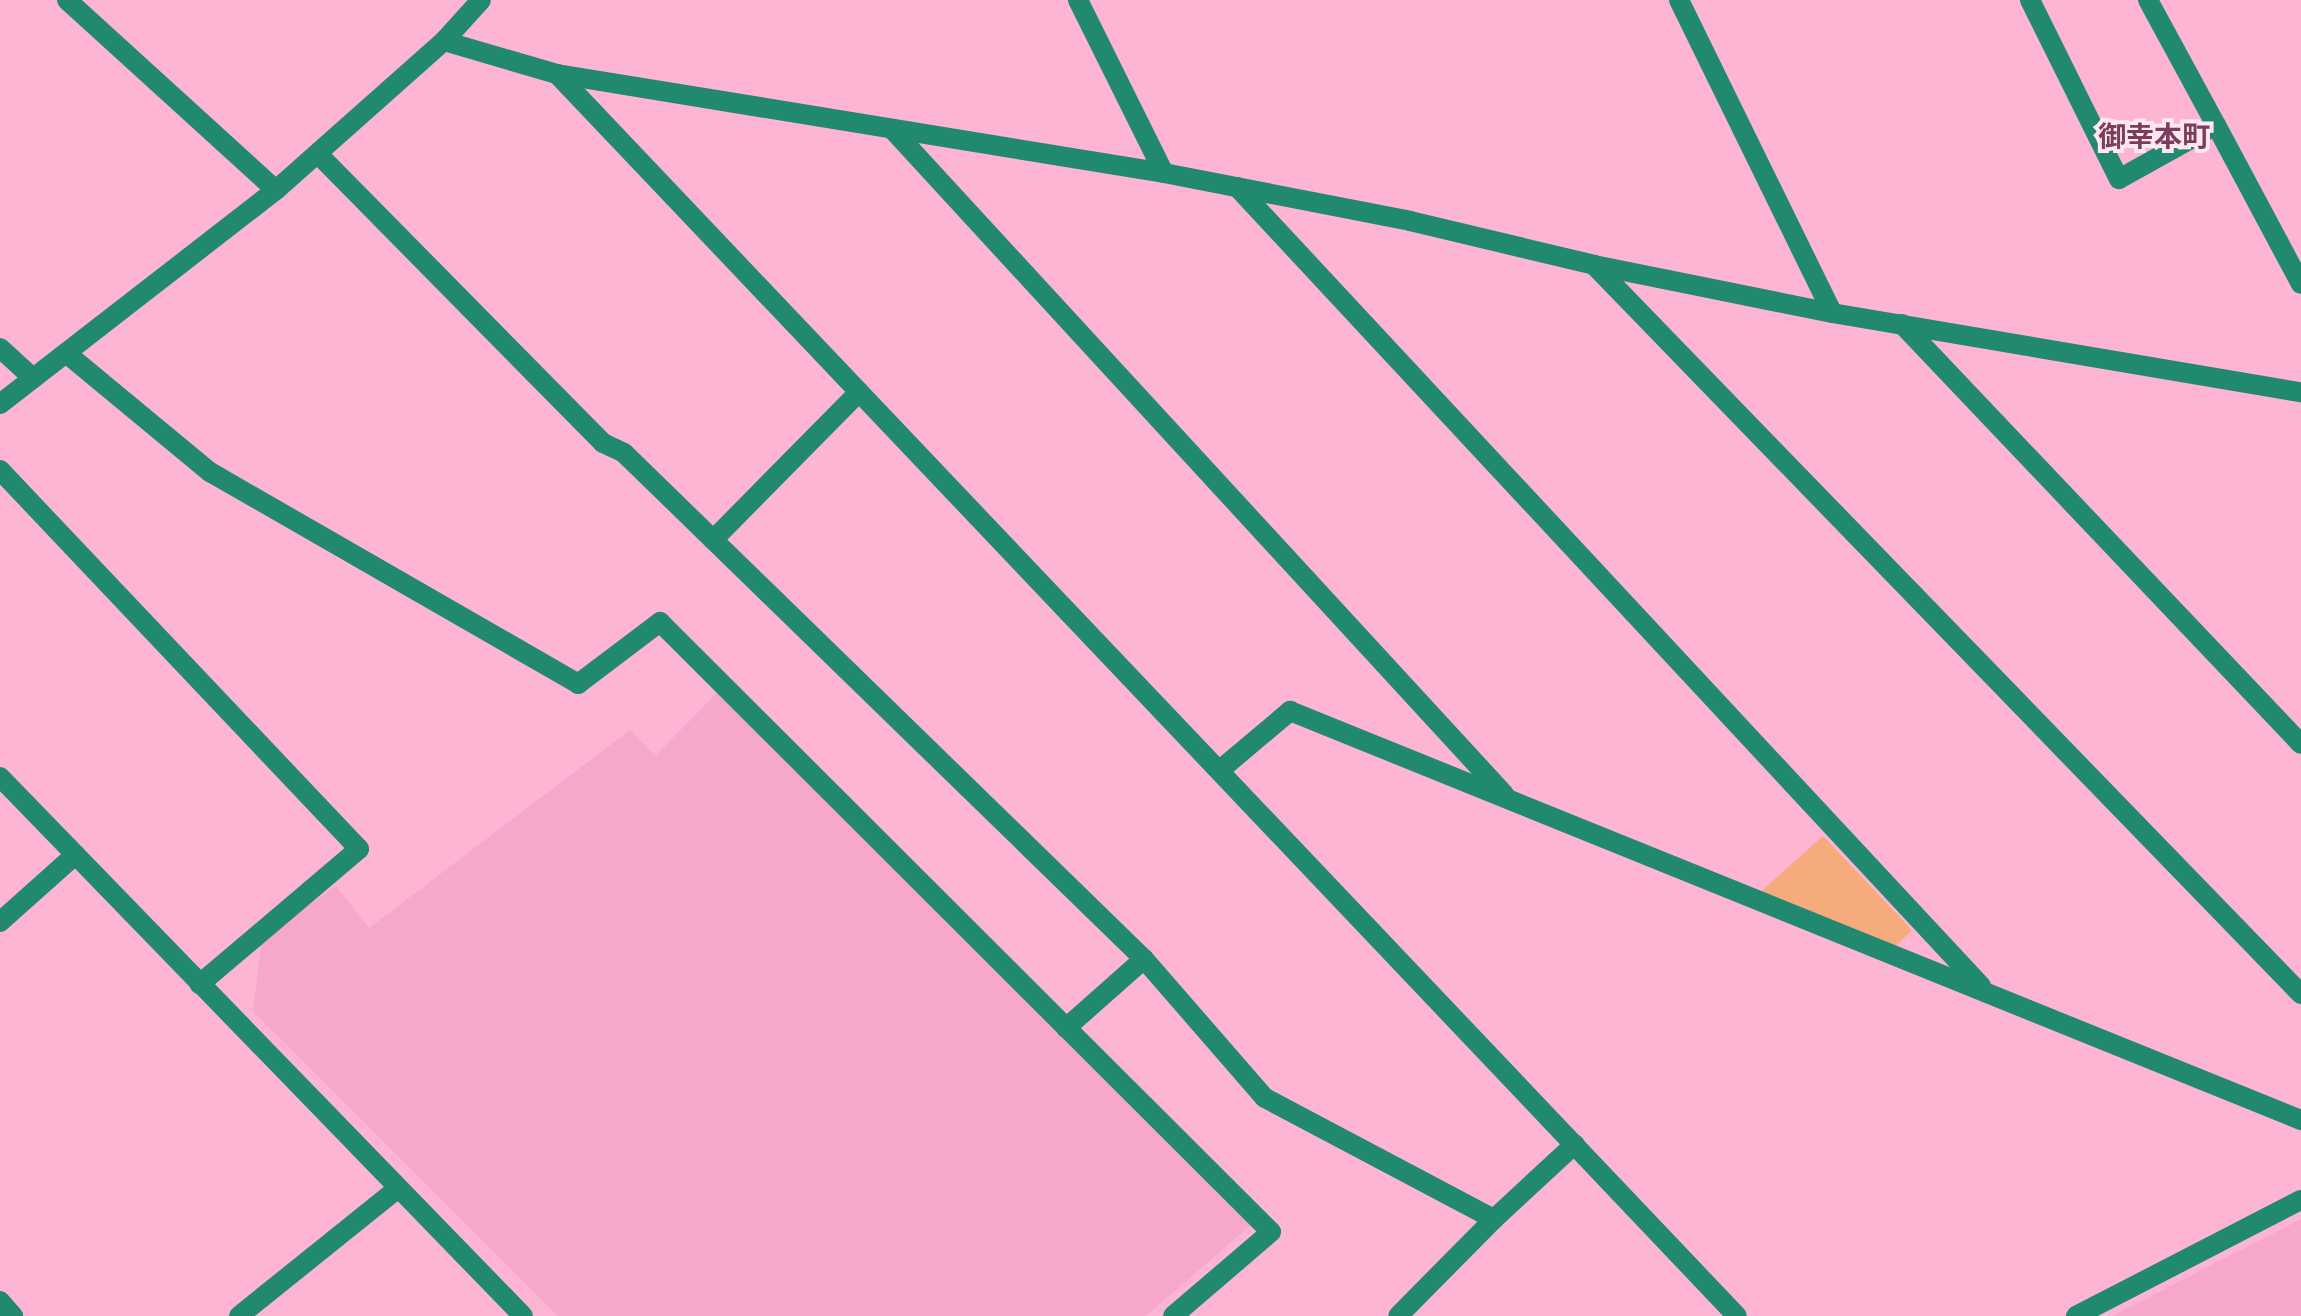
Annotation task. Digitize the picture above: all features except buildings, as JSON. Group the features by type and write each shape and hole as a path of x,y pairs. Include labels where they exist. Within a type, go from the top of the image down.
{"street":[{"path":"67,0 276,190"},
{"path":"0,404 276,190 444,41 481,0"},
{"path":"1078,0 1164,173"},
{"path":"1679,0 1832,313"},
{"path":"2030,0 2119,179 2216,125"},
{"path":"2148,0 2301,284"},
{"path":"444,41 557,74 1164,173 1410,221 1594,265 1832,313 2301,392"},
{"path":"557,74 1737,1316"},
{"path":"892,129 1508,799"},
{"path":"318,154 603,443 624,453 1144,959 1265,1098 1494,1219"},
{"path":"1237,187 1986,991"},
{"path":"1594,265 2301,994"},
{"path":"1902,324 2301,744"},
{"path":"0,348 33,378"},
{"path":"66,353 210,472 578,684 660,622 1271,1232 1173,1316"},
{"path":"713,540 859,392"},
{"path":"0,470 359,849 200,984"},
{"path":"1220,770 1290,711 2301,1120"},
{"path":"0,777 523,1316"},
{"path":"0,922 75,855"},
{"path":"1066,1028 1144,959"},
{"path":"1398,1316 1494,1219 1575,1144"},
{"path":"239,1316 398,1188"},
{"path":"2076,1316 2301,1200"},
{"path":"0,1301 13,1316"}],"shaded area":[{"path":"717,693 1252,1224 1146,1316 558,1316 253,1011 262,938 336,886 369,928 630,730 655,756"},
{"path":"1823,836 1912,930 1895,947 1758,894"},
{"path":"2301,1219 2301,1316 2112,1316"}],"district":[{"name":"御幸本町","path":"2154,136"}]}
